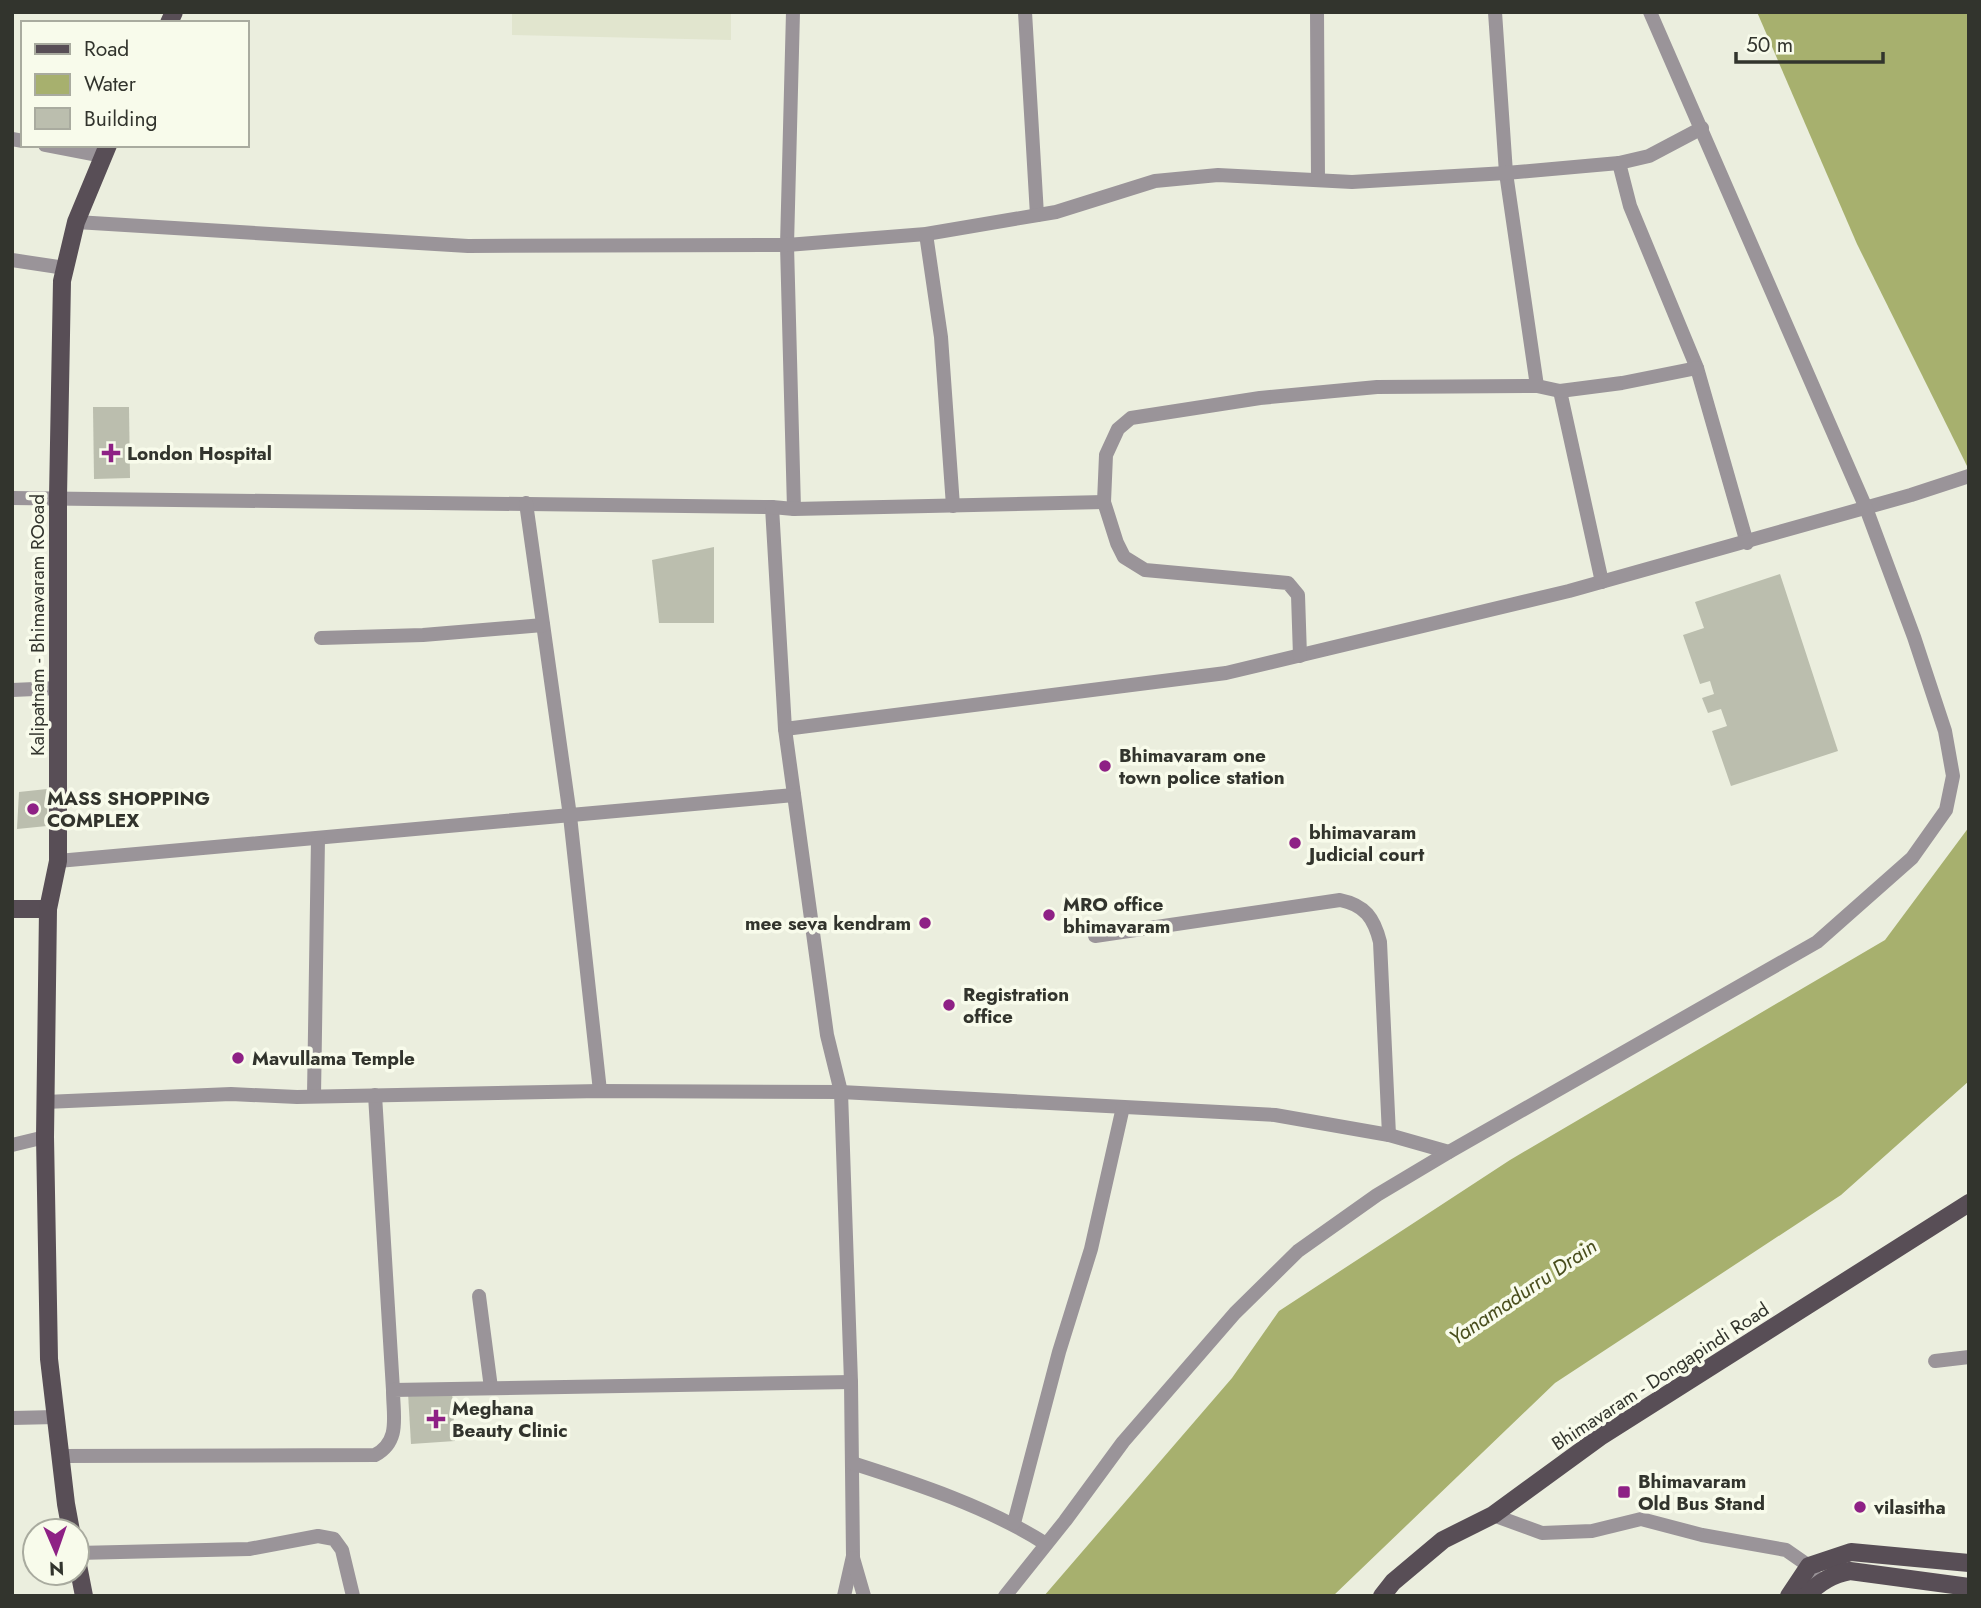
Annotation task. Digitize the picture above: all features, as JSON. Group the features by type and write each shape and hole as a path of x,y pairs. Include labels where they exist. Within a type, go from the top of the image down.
{"main road":[{"name":"Kalipatnam - Bhimavaram ROoad","path":"69,1517 49,1359 45,1137 48,909 58,862 58,497 62,281 76,222 105,151"},
{"path":"12,909 48,909"},
{"name":"Bhimavaram - Dongapindi Road","path":"1382,1596 1393,1582 1444,1540 1493,1515 1600,1437 1969,1203"},
{"path":"1789,1596 1809,1566 1851,1552 1969,1563"},
{"path":"1813,1589 1838,1573 1850,1571 1969,1587"}],"street":[{"path":"793,12 787,245 794,509"},
{"path":"1025,12 1037,215"},
{"path":"1317,12 1318,180"},
{"path":"1495,12 1506,173 1537,386"},
{"path":"1005,1596 1123,1442 1235,1313 1298,1251 1377,1195 1449,1152 1817,943 1912,858 1946,810 1953,776 1945,732 1914,637 1866,508 1650,12"},
{"path":"76,222 468,246 787,245 926,234 1056,212 1155,181 1219,175 1352,182 1619,163 1649,156 1702,128"},
{"path":"66,147 105,151"},
{"path":"1619,163 1630,206 1697,368 1746,542"},
{"path":"926,234 941,337 953,506"},
{"path":"12,260 65,268"},
{"path":"1300,656 1298,595 1288,583 1145,570 1124,556 1104,502 1106,454 1118,429 1131,418 1260,398 1377,387 1537,386 1560,391 1622,383 1697,368"},
{"path":"1560,391 1602,582"},
{"path":"785,729 1226,673 1602,582 1911,495 1969,475"},
{"path":"12,498 526,503 794,509 1104,502"},
{"path":"526,503 570,816 600,1091"},
{"path":"772,507 785,729 827,1035 841,1093 851,1382 853,1556 844,1596"},
{"path":"321,638 423,635 543,625"},
{"path":"12,691 58,688"},
{"path":"58,862 794,795"},
{"path":"314,1096 318,838"},
{"path":"1096,936 1340,900 1356,903 1376,926 1380,942 1389,1135"},
{"path":"45,1102 231,1094 314,1096 600,1091 841,1093 1275,1115 1389,1135 1449,1152"},
{"path":"60,1456 375,1455 386,1449 392,1440 393,1390 375,1095"},
{"path":"1014,1523 1059,1352 1091,1249 1123,1107"},
{"path":"12,1145 45,1137"},
{"path":"480,1296 491,1388"},
{"path":"1935,1361 1969,1357"},
{"path":"393,1390 851,1382"},
{"path":"12,1418 56,1417"},
{"path":"852,1463 1014,1523 1046,1544"},
{"path":"1493,1515 1542,1532 1592,1531 1641,1519 1702,1535 1786,1550 1809,1566 1813,1589"},
{"path":"91,1553 248,1549 318,1536 334,1539 342,1549 353,1596"},
{"path":"853,1556 864,1596"}],"shaded area":[{"path":"512,12 731,12 731,40 512,35"}],"water":[{"path":"1757,12 1966,12 1969,17 1969,470 1857,244"},
{"name":"Yanamadurru Drain","path":"1969,827 1969,1081 1841,1195 1555,1383 1333,1596 1044,1596 1232,1378 1279,1311 1510,1160 1885,940"}],"building":[{"path":"93,407 129,407 130,478 94,479"},
{"path":"714,547 714,623 659,623 652,560"},
{"path":"1780,574 1838,751 1731,786 1712,731 1727,726 1721,709 1708,713 1702,698 1714,694 1710,681 1700,684 1683,635 1704,628 1695,602"},
{"name":"MASS SHOPPING COMPLEX","path":"47,789 47,826 17,829 19,792"},
{"path":"452,1391 455,1441 411,1444 408,1393"}],"place":[{"name":"London Hospital","path":"111,453"},
{"name":"Bhimavaram one town police station","path":"1105,766"},
{"name":"MASS SHOPPING COMPLEX","path":"33,809"},
{"name":"bhimavaram Judicial court","path":"1295,843"},
{"name":"MRO office bhimavaram","path":"1049,915"},
{"name":"mee seva kendram","path":"925,923"},
{"name":"Registration office","path":"949,1005"},
{"name":"Mavullama Temple","path":"238,1058"},
{"name":"Meghana Beauty Clinic","path":"436,1419"},
{"name":"Bhimavaram Old Bus Stand","path":"1624,1492"},
{"name":"vilasitha","path":"1860,1507"}]}
